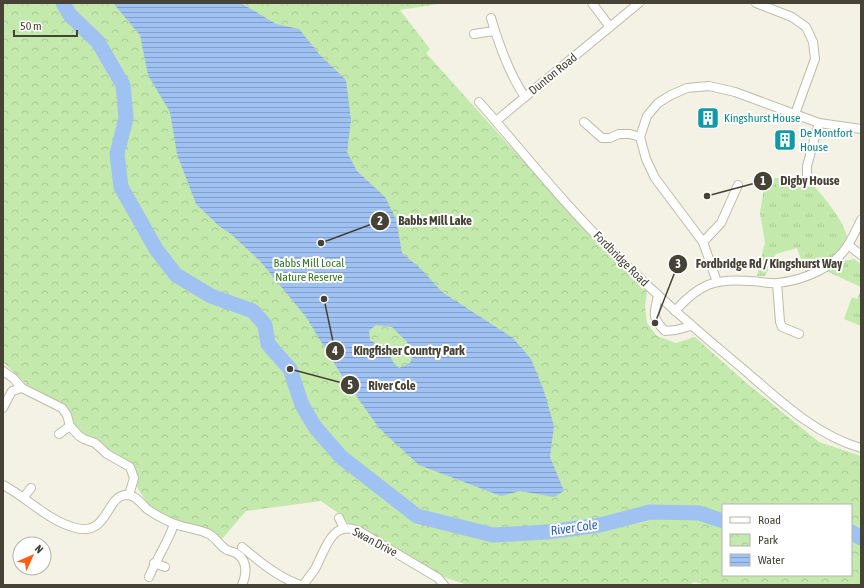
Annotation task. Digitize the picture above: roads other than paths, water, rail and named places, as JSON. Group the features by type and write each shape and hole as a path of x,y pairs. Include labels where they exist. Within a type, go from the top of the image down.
{"street":[{"path":"592,3 610,27"},
{"name":"Dunton Road","path":"496,121 639,3"},
{"path":"756,3 792,17 806,27 813,42 816,59 795,114"},
{"path":"491,18 494,31 516,84 525,97"},
{"path":"474,34 494,31"},
{"path":"717,282 703,242 655,178 646,159 640,136 647,116 658,103 670,95 687,88 709,86 735,92 820,122 861,130"},
{"name":"Fordbridge Road","path":"479,102 598,238 691,326 783,404 829,436 861,448"},
{"path":"584,122 602,138 610,138 619,134 640,136"},
{"path":"806,178 807,166 820,122"},
{"path":"703,242 721,223 738,185"},
{"path":"675,311 694,292 706,285 730,279 777,283 806,276 821,270 835,260 848,245 861,220"},
{"path":"848,245 861,255"},
{"path":"777,283 780,322 782,327 799,334"},
{"path":"658,296 654,311 656,322 665,331 691,326"},
{"path":"3,371 13,378 22,388"},
{"path":"3,408 12,391 22,388 26,388 62,408 67,415 70,426 79,436 95,443 107,454 130,467 134,478 129,495"},
{"path":"59,434 70,426"},
{"path":"3,485 24,497 42,513 55,520 76,528 85,529 101,522 118,498 123,495 133,496 156,515 174,524 199,530 211,535 227,550 236,553 246,566 242,585"},
{"path":"24,497 31,488"},
{"path":"340,518 344,528"},
{"path":"149,577 154,563 170,536 174,524"},
{"name":"Swan Drive","path":"303,585 314,570 330,538 344,528 359,531 438,578 444,585"},
{"path":"242,547 267,567 288,580 300,585"},
{"path":"154,563 165,567"}],"water":[{"path":"113,3 241,3 276,24 299,29 320,55 346,80 351,120 347,152 357,171 385,197 396,219 402,253 421,269 442,292 513,338 531,359 544,391 554,426 550,457 564,491 554,497 520,491 501,496 419,465 379,428 342,376 306,317 260,261 196,204 177,154 170,112 148,75 140,35","holes":["376,325 392,327 407,342 413,355 410,363 399,368 393,362 388,351 370,340 369,331"]}],"waterway":[{"name":"River Cole","path":"63,3 70,15 98,42 123,85 126,118 117,154 121,187 156,249 176,275 211,296 253,311 265,325 268,344 290,369 302,405 315,427 341,457 417,516 493,535 547,532 600,525 650,512 699,513 722,521"},
{"name":"River Cole","path":"852,533 861,538"}],"place":[{"name":"Kingshurst House","path":"708,118"},
{"name":"De Montfort House","path":"785,140"},
{"name":"Digby House","path":"707,196"},
{"name":"Babbs Mill Lake","path":"321,243"},
{"name":"Kingfisher Country Park","path":"324,299"},
{"name":"Fordbridge Rd / Kingshurst Way","path":"655,323"},
{"name":"River Cole","path":"290,369"}],"park label":[{"name":"Babbs Mill Local Nature Reserve","path":"309,270"}]}
